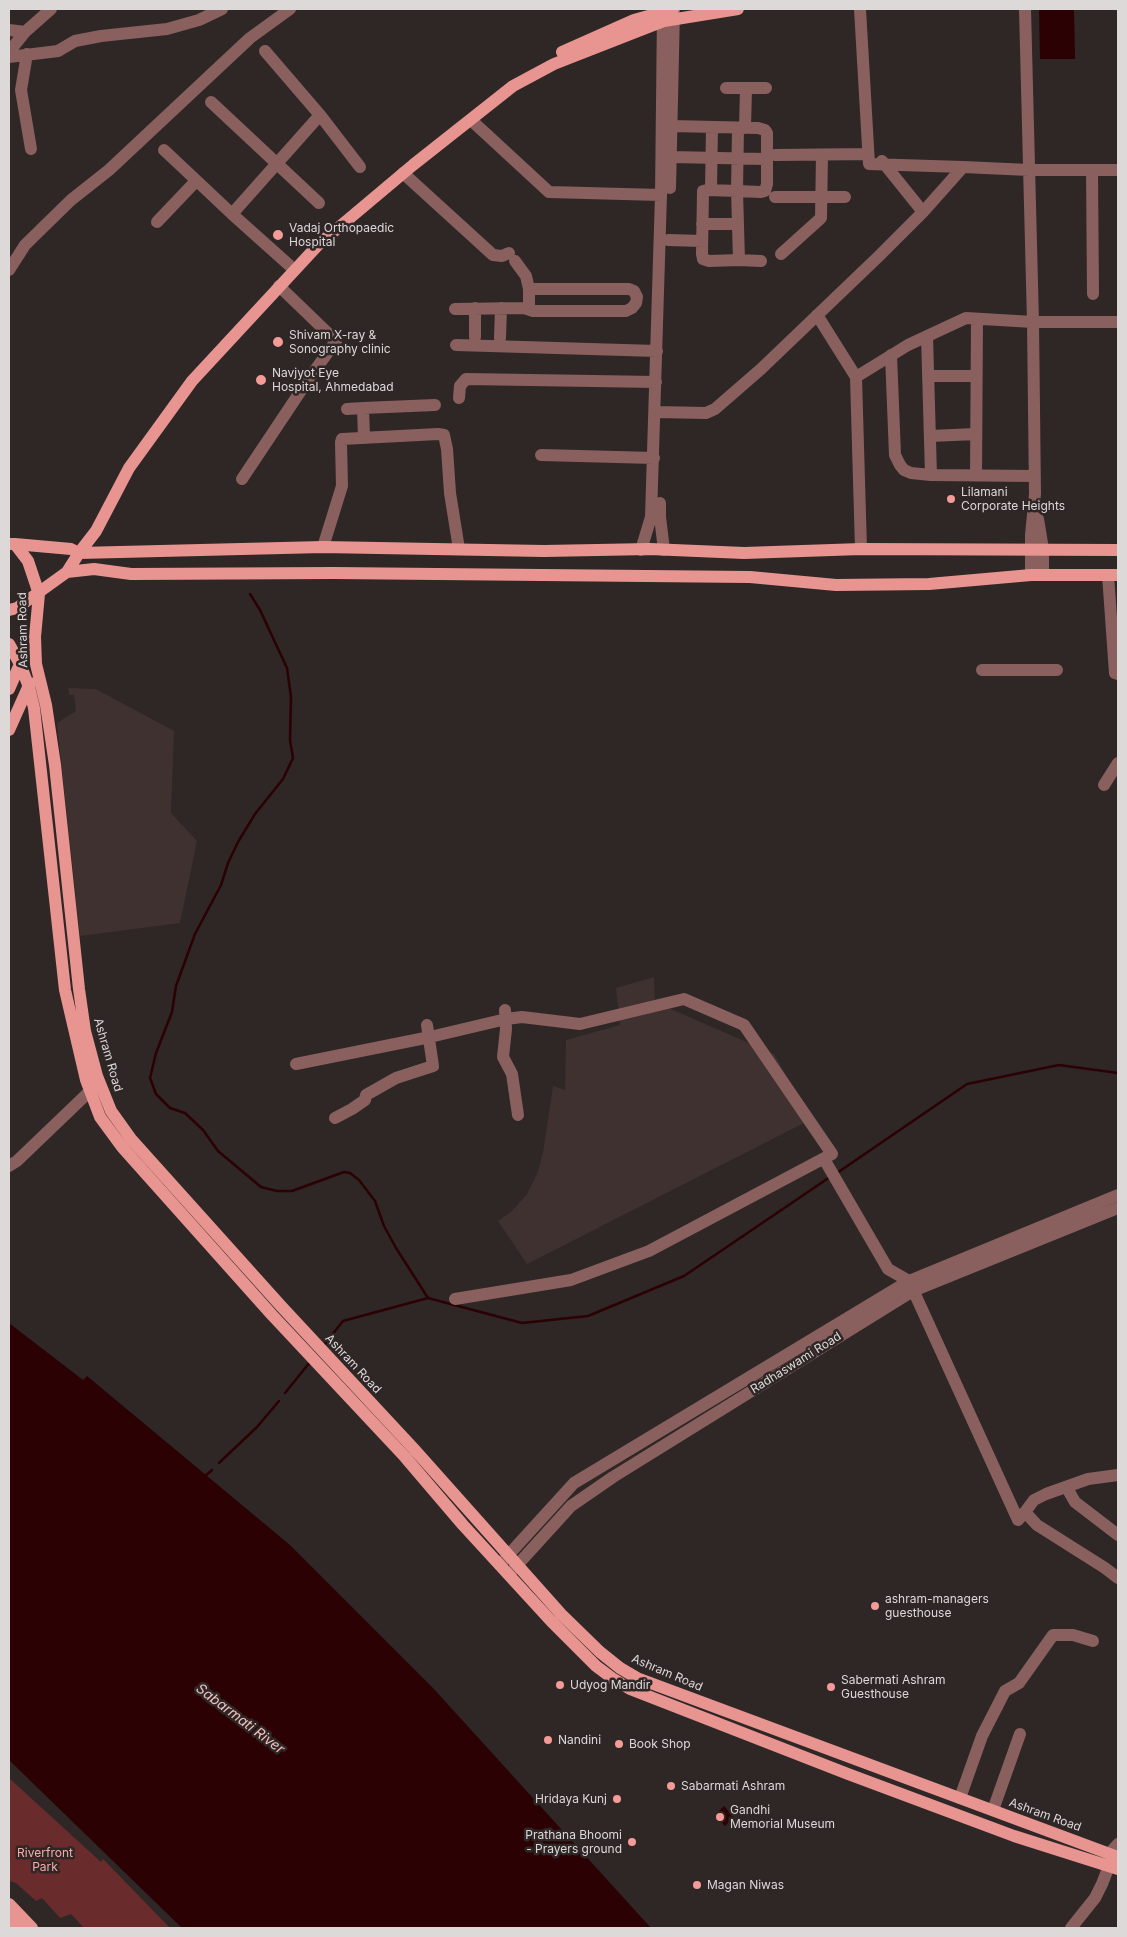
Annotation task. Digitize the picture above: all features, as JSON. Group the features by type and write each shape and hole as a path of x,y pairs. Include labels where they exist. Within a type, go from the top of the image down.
{"main road":[{"path":"9,610 17,608 39,594 67,572 75,551 90,527 123,464 186,377 314,238 408,160 509,80 551,57 634,20 669,13 738,9"},
{"path":"75,551 96,531 129,468 192,381 319,244 403,173 513,86 554,64 669,13"},
{"path":"12,544 75,551 322,547 544,551 664,550 744,553 861,549 1118,550"},
{"name":"Ashram Road","path":"12,544 28,561 39,594 35,637 36,664 46,705 55,765 79,989 96,1089"},
{"path":"67,572 94,569 131,574 342,573 741,577 836,585 929,584 1037,575 1113,575"},
{"name":"Ashram Road","path":"9,644 29,686 34,708 65,990 74,1034 96,1089 131,1139 281,1306 414,1449 513,1570 600,1652 630,1689 857,1778 1014,1836 1115,1858"},
{"path":"9,689 20,664"},
{"path":"9,730 29,686 36,664"},
{"name":"Ashram Road","path":"616,1673 646,1681 993,1810 1115,1858"},
{"path":"9,1904 32,1928"}],"street":[{"path":"9,52 25,32 51,9"},
{"path":"9,57 58,50 75,41 101,36 167,29 198,20 222,9"},
{"path":"9,270 25,245 70,200 109,170 250,38 290,9"},
{"path":"860,9 868,151"},
{"path":"1025,9 1037,575"},
{"path":"642,550 651,517 659,412 668,240 672,126 669,13"},
{"path":"664,550 660,517 659,412 656,382 661,195 669,13"},
{"path":"9,30 25,32"},
{"path":"265,51 320,115 360,167"},
{"path":"28,54 21,90 31,149"},
{"path":"726,88 766,88"},
{"path":"739,260 738,159 746,88"},
{"path":"212,102 319,203"},
{"path":"232,214 320,115"},
{"path":"471,120 549,192 661,195"},
{"path":"672,126 765,130 771,157 765,191 704,191 702,224 702,254 705,261 761,261"},
{"path":"711,190 712,127"},
{"path":"164,150 290,265"},
{"path":"671,157 738,159 868,151 886,164 923,212"},
{"path":"781,254 821,218 822,155"},
{"path":"886,164 1029,170 1118,170"},
{"path":"659,412 706,413 715,409 762,369 923,212 963,167"},
{"path":"1092,170 1093,294"},
{"path":"403,173 493,256 512,257 526,276 529,288 529,309"},
{"path":"157,222 196,181"},
{"path":"775,197 845,197"},
{"path":"702,224 738,224"},
{"path":"668,240 702,241"},
{"path":"242,479 336,341 279,286"},
{"path":"454,309 501,308 529,309 533,311 626,311 632,308 637,298 634,292 629,289 529,288"},
{"path":"637,298 658,297"},
{"path":"475,308 475,337"},
{"path":"500,338 501,308"},
{"path":"817,315 856,377 861,549"},
{"path":"856,377 908,344 966,318 1033,322 1118,322"},
{"path":"976,475 977,319"},
{"path":"927,336 931,475"},
{"path":"456,344 657,351"},
{"path":"891,355 895,454 904,470 911,473 931,475 1034,476"},
{"path":"928,376 976,376"},
{"path":"459,398 460,386 466,379 656,382"},
{"path":"347,409 435,405"},
{"path":"363,408 364,437"},
{"path":"930,436 976,434"},
{"path":"322,547 342,486 341,442 345,438 444,435 447,449 450,493 459,549"},
{"path":"541,455 654,458"},
{"path":"1113,575 1115,673 1118,674"},
{"path":"982,670 1057,670"},
{"path":"1104,785 1118,763"},
{"path":"296,1064 428,1031 506,1014 580,1024 684,999 744,1025 832,1154 649,1251 571,1280 455,1299"},
{"path":"506,1014 503,1057 512,1074 518,1115"},
{"path":"335,1118 365,1100 366,1095 396,1078 433,1066 428,1031"},
{"path":"9,1173 13,1163 96,1089"},
{"path":"824,1158 888,1269 911,1286 1018,1520 1034,1500 1046,1494 1088,1480 1118,1475"},
{"name":"Radhaswami Road","path":"504,1560 574,1483 911,1286 1118,1195"},
{"name":"Radhaswami Road","path":"513,1570 571,1506 578,1501 911,1286 1118,1208"},
{"path":"1067,1488 1075,1502 1118,1535"},
{"path":"1025,1512 1037,1525 1118,1578"},
{"path":"960,1798 982,1736 1005,1691 1019,1683 1053,1635 1073,1635 1093,1641"},
{"path":"993,1810 1020,1734"},
{"path":"1071,1928 1095,1898 1115,1858"}],"shaded area":[{"path":"68,688 96,689 174,731 171,813 197,841 180,923 80,936 57,723 76,711 74,695 69,695"},
{"path":"654,977 655,1002 774,1054 794,1089 804,1123 527,1264 498,1221 512,1211 527,1194 537,1174 543,1153 553,1086 565,1090 566,1040 620,1025 616,988"}],"green space":[{"name":"Riverfront Park","path":"9,1778 101,1862 103,1859 170,1928 84,1928 71,1914 60,1918 42,1898 36,1901 16,1883 9,1881"}],"water":[{"path":"1039,9 1074,9 1075,59 1040,59"},
{"name":"Sabarmati River","path":"9,1323 83,1380 87,1376 290,1545 433,1688 651,1928 182,1928 9,1760"},
{"path":"724,1806 734,1817 725,1826 715,1815"}],"waterway":[{"path":"250,594 260,610 287,668 291,697 290,740 293,758 283,779 255,814 238,842 228,863 221,885 195,934 176,986 172,1012 156,1053 150,1078 156,1094 170,1108 185,1113 203,1130 218,1151 261,1187 277,1191 292,1191 344,1172 350,1173 359,1180 375,1201 384,1226 396,1248 428,1298"},
{"path":"837,1173 967,1084 1059,1065 1118,1073"},
{"path":"324,1345 343,1321 428,1298 522,1323 588,1316 684,1276 830,1177"},
{"path":"285,1393 310,1362"},
{"path":"219,1463 257,1427 279,1401"},
{"path":"204,1477 212,1470"}],"place":[{"name":"Vadaj Orthopaedic Hospital","path":"278,235"},
{"name":"Shivam X-ray & Sonography clinic","path":"278,342"},
{"name":"Navjyot Eye Hospital, Ahmedabad","path":"261,380"},
{"name":"Lilamani Corporate Heights","path":"951,499"},
{"name":"ashram-managers guesthouse","path":"875,1606"},
{"name":"Udyog Mandir","path":"560,1685"},
{"name":"Sabermati Ashram Guesthouse","path":"831,1687"},
{"name":"Nandini","path":"548,1740"},
{"name":"Book Shop","path":"619,1744"},
{"name":"Sabarmati Ashram","path":"671,1786"},
{"name":"Hridaya Kunj","path":"617,1799"},
{"name":"Gandhi Memorial Museum","path":"720,1817"},
{"name":"Prathana Bhoomi - Prayers ground","path":"632,1842"},
{"name":"Magan Niwas","path":"697,1885"}]}
